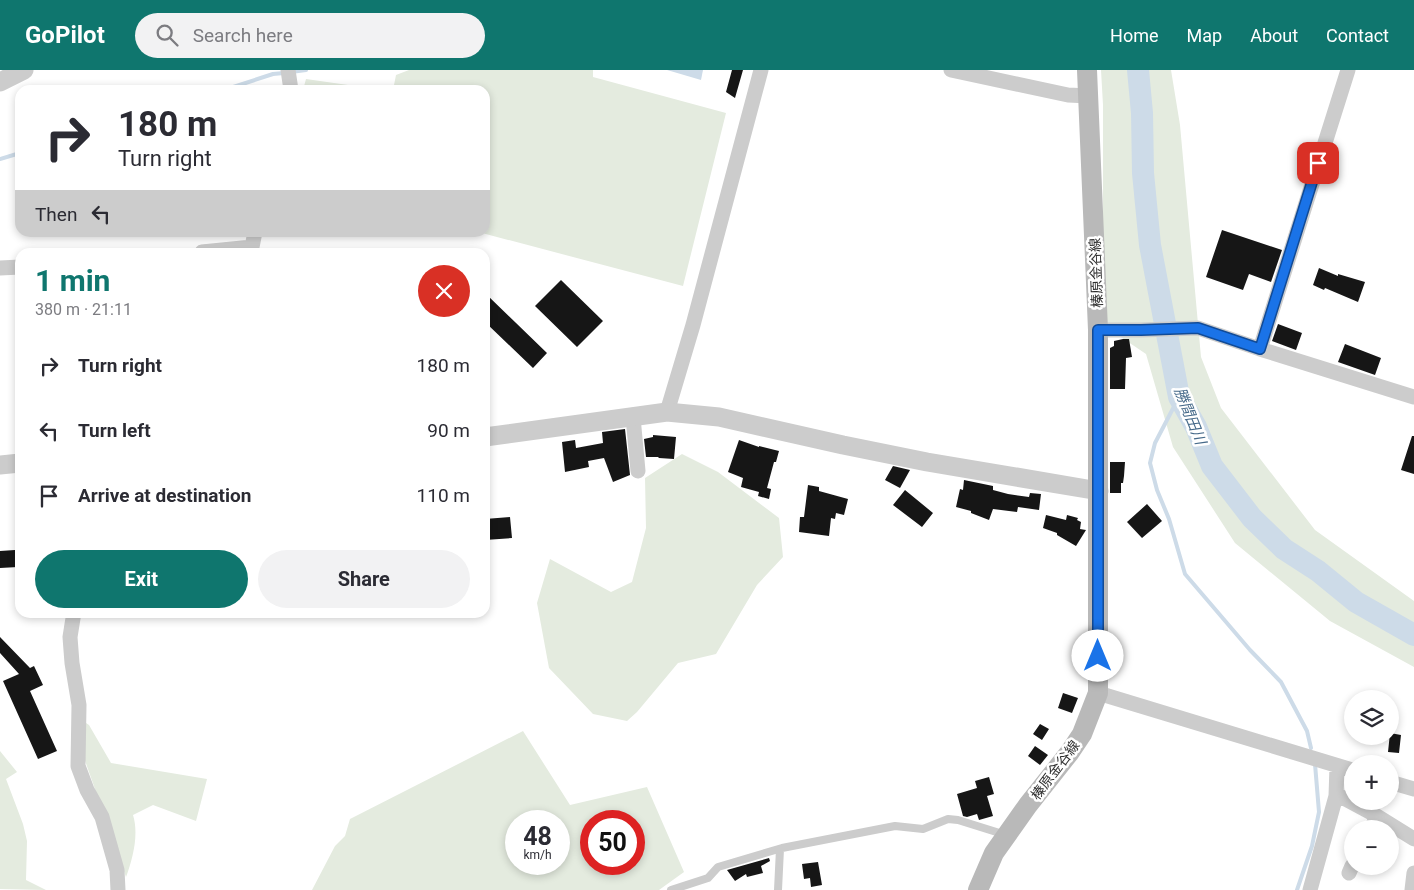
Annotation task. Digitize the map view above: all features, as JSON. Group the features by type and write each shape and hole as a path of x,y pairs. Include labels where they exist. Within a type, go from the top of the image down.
{"main road":[{"name":"榛原金谷線","path":"978,890 994,853 1082,734 1098,693 1098,330 1090,96 1087,70"}],"street":[{"path":"0,82 24,70"},
{"path":"288,70 290,85"},
{"path":"667,412 761,70"},
{"path":"951,70 1068,95 1090,96"},
{"path":"1260,349 1348,70"},
{"path":"228,248 253,244"},
{"path":"0,268 15,267"},
{"path":"1098,330 1198,328 1414,397"},
{"path":"490,436 667,412 719,416 908,458 1099,491"},
{"path":"633,417 638,471"},
{"path":"0,464 15,463"},
{"path":"73,618 70,637 79,705 78,766 87,790 102,817 117,870 118,890"},
{"path":"1098,693 1344,768"},
{"path":"1310,890 1336,794 1337,766"},
{"path":"1399,785 1414,789"},
{"path":"1336,794 1370,820"},
{"path":"1399,832 1414,838"},
{"path":"1412,890 1414,873"}],"lane":[{"path":"671,890 708,878 718,867 780,849 895,826 924,829 948,819 958,820 1007,835"},
{"path":"778,890 780,849"}],"shaded area":[{"path":"409,70 593,70 593,77 726,113 683,286 490,235 490,85 394,85 396,75"},
{"path":"1101,70 1171,70 1180,125 1201,357 1221,408 1315,530 1414,601 1414,667 1330,621 1235,543 1173,447 1146,354 1103,325 1103,105"},
{"path":"306,79 348,85 304,85"},
{"path":"682,454 718,472 779,518 783,557 757,585 716,654 678,663 637,712 627,721 593,714 549,668 537,603 550,559 611,592 632,582 646,528 645,478"},
{"path":"86,723 111,763 207,779 196,821 153,805 133,815 135,822 134,846 126,877 83,755"},
{"path":"523,731 570,805 647,787 684,872 659,890 312,890 335,846 345,836 350,819"},
{"path":"0,751 17,772 6,779 23,824 27,841 26,880 46,890 0,889"}],"water":[{"path":"667,70 703,70 701,80"}],"building":[{"path":"732,70 743,70 735,98 726,92"},
{"path":"1222,230 1282,250 1271,282 1249,274 1243,290 1206,277"},
{"path":"1319,268 1338,276 1338,274 1365,282 1358,302 1313,285"},
{"path":"561,280 603,321 577,347 535,306"},
{"path":"490,298 547,353 533,368 490,327"},
{"path":"1278,324 1302,333 1296,350 1272,341"},
{"path":"1129,339 1132,357 1126,358 1125,389 1110,389 1110,348 1114,346 1114,341"},
{"path":"1345,344 1381,358 1375,375 1338,362"},
{"path":"625,429 630,475 613,482 604,458 588,461 589,467 565,472 562,442 575,440 576,448 603,443 602,432"},
{"path":"653,435 676,437 674,459 646,457 644,439 653,437"},
{"path":"1412,436 1414,436 1414,474 1401,470"},
{"path":"739,440 779,451 767,488 771,489 769,499 758,496 759,492 741,487 743,478 728,472"},
{"path":"1110,462 1125,462 1121,493 1110,493"},
{"path":"893,466 910,470 900,488 885,480"},
{"path":"964,480 993,486 993,490 1008,494 1029,497 1030,493 1041,494 1039,510 1018,507 1017,512 993,509 989,520 971,513 971,511 956,507 960,489 963,490"},
{"path":"808,485 819,487 819,491 848,499 844,515 836,513 835,519 831,518 829,536 799,532 800,517 804,517"},
{"path":"905,490 933,513 922,527 893,505"},
{"path":"1147,504 1162,521 1142,538 1127,522"},
{"path":"1046,515 1066,520 1067,515 1078,518 1077,520 1081,522 1080,529 1086,530 1076,546 1057,535 1057,533 1043,528"},
{"path":"510,517 512,538 490,540 490,519"},
{"path":"15,550 15,567 0,568 0,551"},
{"path":"0,637 30,668 34,666 43,685 30,691 57,751 38,759 3,681 19,674 0,653"},
{"path":"1063,693 1078,698 1072,713 1058,708"},
{"path":"1040,724 1049,729 1042,740 1033,734"},
{"path":"1399,735 1401,735 1399,753 1388,752 1389,745 1399,745"},
{"path":"1035,746 1048,755 1040,765 1028,756"},
{"path":"989,777 994,794 987,796 993,816 979,820 977,814 967,817 963,816 957,794 977,788 975,781"},
{"path":"769,858 770,861 761,866 763,873 747,877 746,874 735,881 727,870"},
{"path":"818,862 822,885 811,887 810,878 804,879 802,864"}],"waterway":[{"path":"291,72 306,70"},
{"name":"勝間田川","path":"1138,70 1142,113 1143,173 1150,245 1179,397 1196,427 1212,466 1252,518 1284,549 1318,571 1356,602 1414,635"},
{"path":"239,85 273,74 284,73"},
{"path":"0,159 15,154"},
{"path":"1179,397 1155,443 1150,463 1185,574 1250,650 1281,682 1307,731 1311,748"},
{"path":"1297,890 1312,846 1319,812 1315,764"}],"route":[{"path":"1098,656 1098,330 1198,328 1260,349 1318,163"}]}
